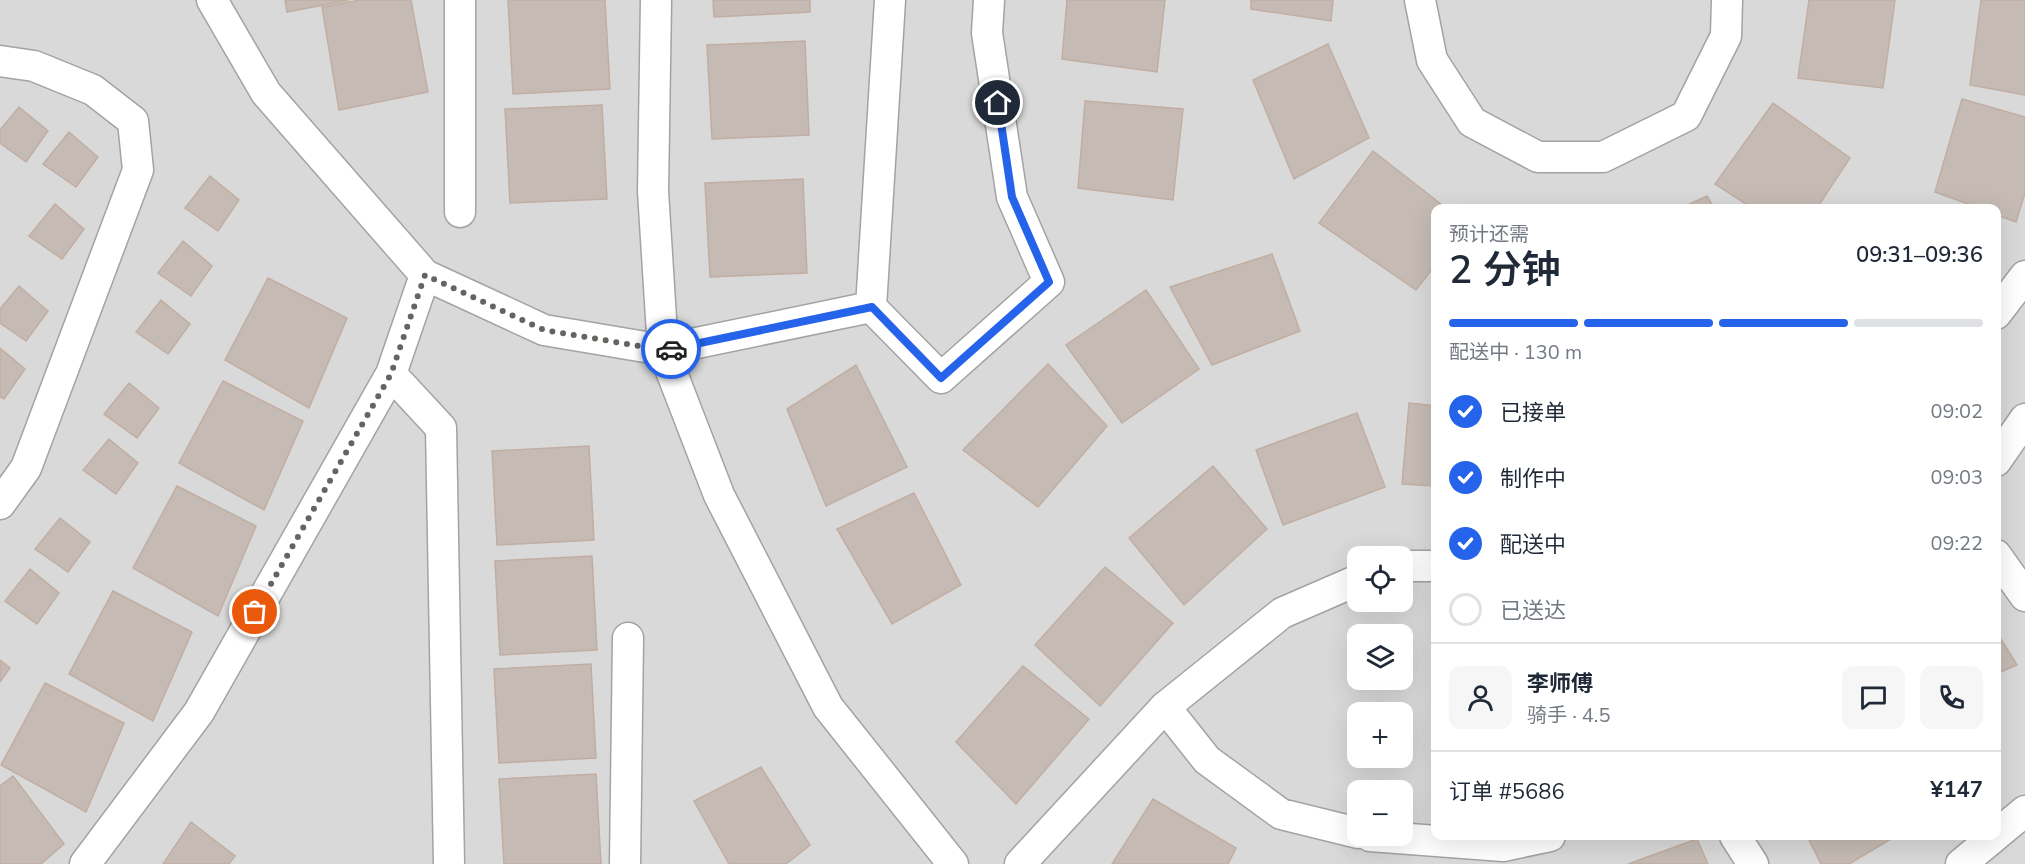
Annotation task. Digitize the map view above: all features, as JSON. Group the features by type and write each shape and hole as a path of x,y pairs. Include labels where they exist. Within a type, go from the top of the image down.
{"street":[{"path":"212,0 266,93 425,275 544,330 663,350 872,307"},
{"path":"460,0 460,212"},
{"path":"656,0 653,191 663,350 719,495 828,707 953,864"},
{"path":"890,0 872,307 941,378 1049,282 1012,197 987,33 989,0"},
{"path":"1420,0 1432,60 1472,122 1538,157 1603,156 1686,116 1726,36 1727,0"},
{"path":"0,61 34,66 93,90 132,121 138,170 26,468 0,504"},
{"path":"85,864 199,712 391,374 425,275"},
{"path":"2001,307 2025,276"},
{"path":"391,374 441,428 449,864"},
{"path":"2001,454 2025,419"},
{"path":"2001,562 2025,596"},
{"path":"1413,566 1431,566"},
{"path":"1020,864 1165,707 1282,614 1347,585"},
{"path":"624,864 628,638"},
{"path":"1165,707 1207,760 1281,814 1347,830"},
{"path":"2001,831 2025,811"},
{"path":"1410,851 1503,846 1531,840"},
{"path":"1738,840 1754,864"},
{"path":"1961,864 1990,840"}],"shaded area":[{"path":"0,0 2025,0 2025,864 0,864"}],"building":[{"path":"285,0 349,0 287,12"},
{"path":"360,0 411,0 428,92 339,110 322,7"},
{"path":"508,0 605,0 610,89 513,94"},
{"path":"713,0 810,0 810,12 714,17"},
{"path":"1067,0 1165,0 1157,72 1062,59"},
{"path":"1251,0 1333,0 1331,21 1251,9"},
{"path":"1809,0 1895,0 1883,88 1798,78"},
{"path":"1981,0 2025,0 2025,95 1970,85"},
{"path":"805,41 809,135 712,139 707,45"},
{"path":"1328,44 1369,138 1294,179 1253,80"},
{"path":"1962,99 2025,117 2025,193 2016,222 2001,217 2001,204 1968,204 1935,192"},
{"path":"1085,101 1183,109 1173,200 1078,188"},
{"path":"1773,103 1850,158 1820,204 1746,204 1715,184"},
{"path":"602,105 607,199 510,203 505,109"},
{"path":"19,107 48,131 26,162 0,143 0,130"},
{"path":"69,132 98,157 76,187 43,164"},
{"path":"1373,151 1441,204 1431,204 1431,270 1416,290 1319,223"},
{"path":"210,176 239,200 218,231 185,208"},
{"path":"803,179 807,273 710,277 705,183"},
{"path":"1707,196 1712,204 1690,204"},
{"path":"55,204 84,229 62,259 29,236"},
{"path":"183,241 212,266 191,296 158,273"},
{"path":"1272,254 1300,331 1212,365 1170,287"},
{"path":"268,278 347,318 309,408 225,360"},
{"path":"19,286 48,311 26,341 0,323 0,309"},
{"path":"1146,290 1199,369 1122,423 1066,345"},
{"path":"161,300 190,324 168,354 136,332"},
{"path":"0,348 25,369 4,399 0,397"},
{"path":"1048,364 1107,426 1038,507 963,450"},
{"path":"856,365 907,467 826,506 787,409"},
{"path":"223,381 303,421 264,510 179,463"},
{"path":"129,383 159,408 137,438 104,414"},
{"path":"1409,403 1431,405 1431,486 1402,484"},
{"path":"1357,413 1385,487 1283,525 1256,450"},
{"path":"109,439 138,463 116,494 83,470"},
{"path":"589,446 594,540 497,545 492,451"},
{"path":"1213,466 1267,529 1184,605 1129,538"},
{"path":"177,486 256,526 218,616 133,568"},
{"path":"914,493 961,585 892,624 837,529"},
{"path":"60,518 90,542 68,572 35,549"},
{"path":"592,556 597,650 500,655 495,561"},
{"path":"1105,567 1173,623 1100,706 1035,645"},
{"path":"30,569 59,593 37,624 5,601"},
{"path":"113,591 192,632 153,721 69,674"},
{"path":"2001,639 2017,665 2001,672"},
{"path":"0,660 10,668 0,682"},
{"path":"591,664 596,758 499,763 494,669"},
{"path":"1023,666 1089,719 1016,804 956,742"},
{"path":"45,683 124,723 86,812 1,765"},
{"path":"761,767 810,845 786,864 729,864 694,801"},
{"path":"596,774 601,864 504,864 499,779"},
{"path":"13,776 64,844 41,864 0,864 0,786"},
{"path":"1153,799 1236,848 1228,864 1112,864"},
{"path":"191,822 235,856 229,864 163,864"},
{"path":"1697,840 1708,864 1628,864"},
{"path":"1809,840 1889,840 1849,864 1821,864"}],"way so far":[{"path":"255,612 391,374 425,275 544,330 663,350 671,349"}],"route":[{"path":"671,349 872,307 941,378 1049,282 1012,197 998,103"}]}
